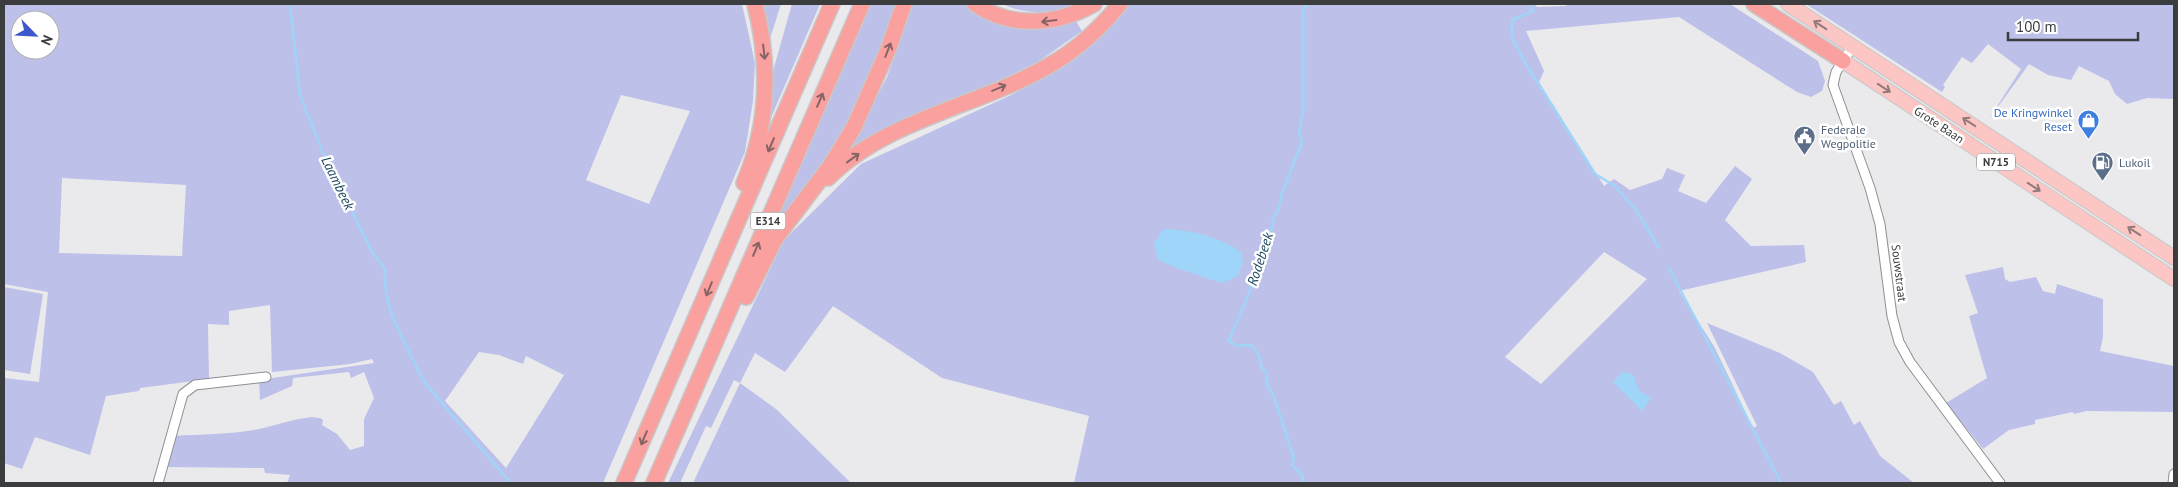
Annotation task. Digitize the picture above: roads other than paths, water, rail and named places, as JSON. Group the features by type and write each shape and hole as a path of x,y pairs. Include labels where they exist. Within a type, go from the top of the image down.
{"highway":[{"name":"E314","path":"742,212 743,185 750,170 760,131 766,88 765,62 755,4"},
{"name":"E314","path":"624,483 832,4"},
{"name":"E314","path":"654,483 862,4"},
{"name":"E314","path":"674,438 696,407 751,286 772,245 792,215 831,165 854,126 888,50 904,4"},
{"path":"974,4 1007,18 1029,22 1065,18 1094,4"},
{"name":"E314","path":"792,215 832,175 865,149 895,133 1054,63 1091,36 1120,4"},
{"name":"Grote Baan","path":"1754,4 1843,61"}],"main road":[{"name":"Grote Baan","path":"1788,4 2174,258"},
{"name":"Grote Baan","path":"1843,61 2174,279"}],"street":[{"name":"Souwstraat","path":"1853,46 1836,72 1833,85 1870,188 1880,224 1892,316 1900,342 1910,362 2000,483"},
{"path":"158,483 183,394 195,385 266,377"},
{"path":"2173,483 2174,474"}],"waterway":[{"name":"Laambeek","path":"290,4 300,95 321,148 372,252 385,269 388,302 410,354"},
{"name":"Rodebeek","path":"1303,483 1303,476 1292,465 1294,458 1273,394 1267,386 1267,374 1261,366 1259,355 1251,345 1237,346 1229,341 1255,278 1272,227 1273,218 1278,211 1282,193 1302,142 1299,132 1303,112 1303,10 1308,4"},
{"path":"1529,4 1533,11 1512,20 1512,38 1524,61 1595,174 1615,186 1636,210 1659,248"},
{"path":"1669,268 1781,483"},
{"name":"Laambeek","path":"411,356 424,382 509,481"}],"place":[{"name":"De Kringwinkel Reset","path":"2088,139"},
{"name":"Federale Wegpolitie","path":"1805,156"},
{"name":"Lukoil","path":"2103,182"}]}
